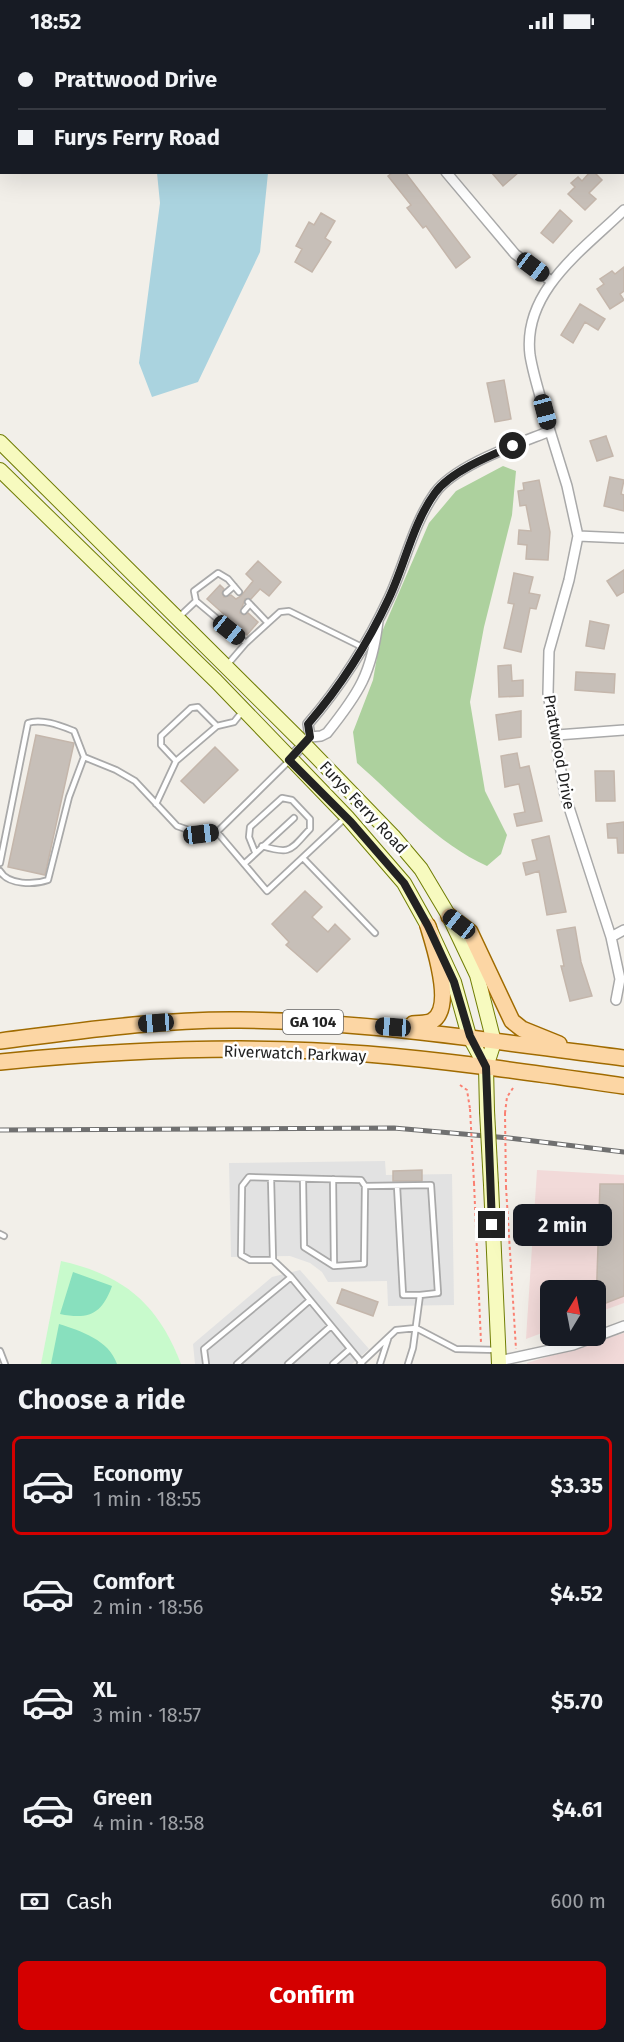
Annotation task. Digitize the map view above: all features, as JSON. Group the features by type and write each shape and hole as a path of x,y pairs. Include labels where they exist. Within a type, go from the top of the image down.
{"main road":[{"name":"Furys Ferry Road","path":"0,442 227,666 307,740 421,869 449,916 477,975 494,1042 486,1067 498,1358"},
{"name":"Furys Ferry Road","path":"0,470 244,711 346,817 404,883 428,926 454,982 470,1036 486,1067"},
{"path":"449,916 470,932 512,1021 522,1029 581,1053"},
{"path":"393,1027 430,1023 438,1016 441,975 428,926"},
{"name":"Riverwatch Parkway","path":"0,1041 176,1021 268,1020 393,1027 624,1058"},
{"name":"Riverwatch Parkway","path":"0,1062 80,1054 272,1050 366,1054 486,1067 624,1086"}],"street":[{"path":"448,174 515,254 551,281 624,210"},
{"name":"Prattwood Drive","path":"551,281 542,297 531,327 530,355 567,486 578,536 569,580 549,651 548,693 557,735 565,795 611,936 620,979 616,1000"},
{"path":"307,740 308,724 334,694 379,616 435,492 472,465 550,431"},
{"path":"578,536 624,538"},
{"path":"289,760 307,740 327,733 352,702 375,654 379,616"},
{"path":"557,735 624,730"},
{"path":"611,936 624,930"},
{"path":"498,1358 517,1358 573,1345 624,1326"}],"lane":[{"path":"239,592 218,573 194,591 196,601 219,621 231,627 246,644"},
{"path":"226,593 234,586"},
{"path":"179,617 196,601"},
{"path":"244,611 249,603 267,622"},
{"path":"208,611 213,605"},
{"path":"227,666 267,622 280,612 289,611 362,647"},
{"path":"219,621 225,616"},
{"path":"176,761 161,745 161,736 191,708 198,707 217,726"},
{"path":"156,804 176,761 217,726 234,722 244,711"},
{"path":"0,863 28,723 34,721 62,726 74,731 84,757 69,797 48,880 36,884 7,879 0,871"},
{"path":"84,757 116,770 135,781 177,826 201,834 218,832 289,760"},
{"path":"255,852 249,837 250,828 282,798 292,800 310,819 310,829 289,850 282,852 262,846"},
{"path":"218,832 267,891 346,817"},
{"path":"244,864 294,818"},
{"path":"303,858 375,933"},
{"path":"303,1179 304,1247 334,1266 364,1264 365,1186 361,1180 249,1177 242,1186 241,1255 250,1260 273,1260 291,1277 361,1363 396,1330 416,1328 456,1349 481,1350 498,1358"},
{"path":"271,1178 273,1260"},
{"path":"333,1179 334,1266"},
{"path":"365,1186 431,1185 438,1293 403,1295 397,1186"},
{"path":"206,1364 204,1349 291,1277"},
{"path":"416,1364 409,1362 420,1295"},
{"path":"237,1364 310,1300"},
{"path":"288,1364 331,1326"},
{"path":"380,1364 388,1337"},
{"path":"333,1364 350,1349"},
{"path":"0,1351 5,1364"}],"path":[{"path":"460,1085 467,1090 470,1109 481,1350"},
{"path":"513,1088 507,1096 505,1113 506,1187 517,1358"}],"shaded area":[{"path":"385,1161 386,1175 452,1174 454,1305 388,1306 387,1281 328,1282 322,1272 310,1263 290,1256 231,1257 229,1163"},
{"path":"537,1170 624,1175 624,1303 606,1309 606,1280 540,1280 540,1334 526,1339"},
{"path":"300,1270 369,1349 352,1364 195,1364 193,1344 272,1277"},
{"path":"624,1333 624,1364 527,1364 582,1346 606,1346 606,1339"}],"green space":[{"path":"503,466 516,471 512,515 484,627 470,702 485,791 507,835 501,854 487,866 469,857 435,833 357,763 353,732 373,680 381,634 429,523 456,491"},
{"path":"61,1261 103,1275 136,1295 161,1325 181,1364 41,1364"},
{"path":"73,1272 112,1286 104,1303 93,1313 79,1316 60,1314"},
{"path":"59,1324 85,1333 101,1343 108,1349 117,1364 51,1364"}],"water":[{"path":"157,174 268,174 260,252 198,382 152,397 139,363 160,203"}],"building":[{"path":"407,174 470,257 456,268 426,226 423,228 407,208 411,205 388,176"},
{"path":"493,174 517,174 503,186"},
{"path":"588,174 596,174 602,180 589,193 596,199 585,210 568,194 575,187 571,183 578,177 582,181"},
{"path":"560,210 572,221 553,243 541,233"},
{"path":"321,213 335,221 325,238 331,242 312,272 295,262 302,249 296,246 309,222 314,225"},
{"path":"624,267 624,291 620,294 624,300 610,309 597,289 604,284 600,279 612,271 615,274"},
{"path":"580,304 605,319 598,330 585,322 573,343 561,335"},
{"path":"504,380 511,419 495,422 487,383"},
{"path":"606,436 613,456 597,461 590,441"},
{"path":"610,477 624,480 621,494 624,495 624,511 604,506"},
{"path":"539,480 550,532 548,560 526,559 527,545 518,544 519,530 531,531 526,505 520,506 518,491 524,490 523,483"},
{"path":"258,561 281,582 269,596 260,589 251,599 245,599 240,613 244,615 248,613 258,622 247,635 207,599 220,585 224,589 222,593 224,597 231,595 236,599 241,596 253,581 246,574"},
{"path":"624,570 624,592 617,596 607,581"},
{"path":"514,573 533,577 529,593 540,595 536,609 530,608 521,652 504,648 514,604 508,603"},
{"path":"590,621 609,625 604,649 586,646"},
{"path":"511,665 512,681 523,680 523,696 499,697 498,666"},
{"path":"576,672 615,674 614,693 575,690"},
{"path":"521,711 521,737 499,740 496,715"},
{"path":"36,735 74,743 45,875 8,867"},
{"path":"215,747 238,770 204,803 181,781"},
{"path":"517,753 520,768 529,766 542,821 517,826 514,814 525,812 519,784 505,787 501,756"},
{"path":"595,771 614,771 615,801 596,801"},
{"path":"624,822 624,853 618,853 617,838 608,838 607,824"},
{"path":"549,836 566,912 547,915 539,871 526,875 523,863 537,860 532,840"},
{"path":"305,891 322,907 312,917 328,932 335,924 350,939 317,972 286,945 289,942 272,924"},
{"path":"575,927 581,962 592,996 570,1001 561,966 564,966 557,930"},
{"path":"422,1170 422,1181 393,1181 393,1171"},
{"path":"600,1184 624,1184 624,1296 606,1303 606,1280 597,1280"},
{"path":"342,1289 378,1302 373,1316 337,1303"}],"railway":[{"path":"0,1130 394,1128 509,1138 624,1152"}],"route":[{"path":"492,1225 486,1067 470,1036 454,982 428,926 404,883 351,822 289,760 310,737 308,724 334,694 389,598 416,531 435,492 472,465 513,446"}]}
